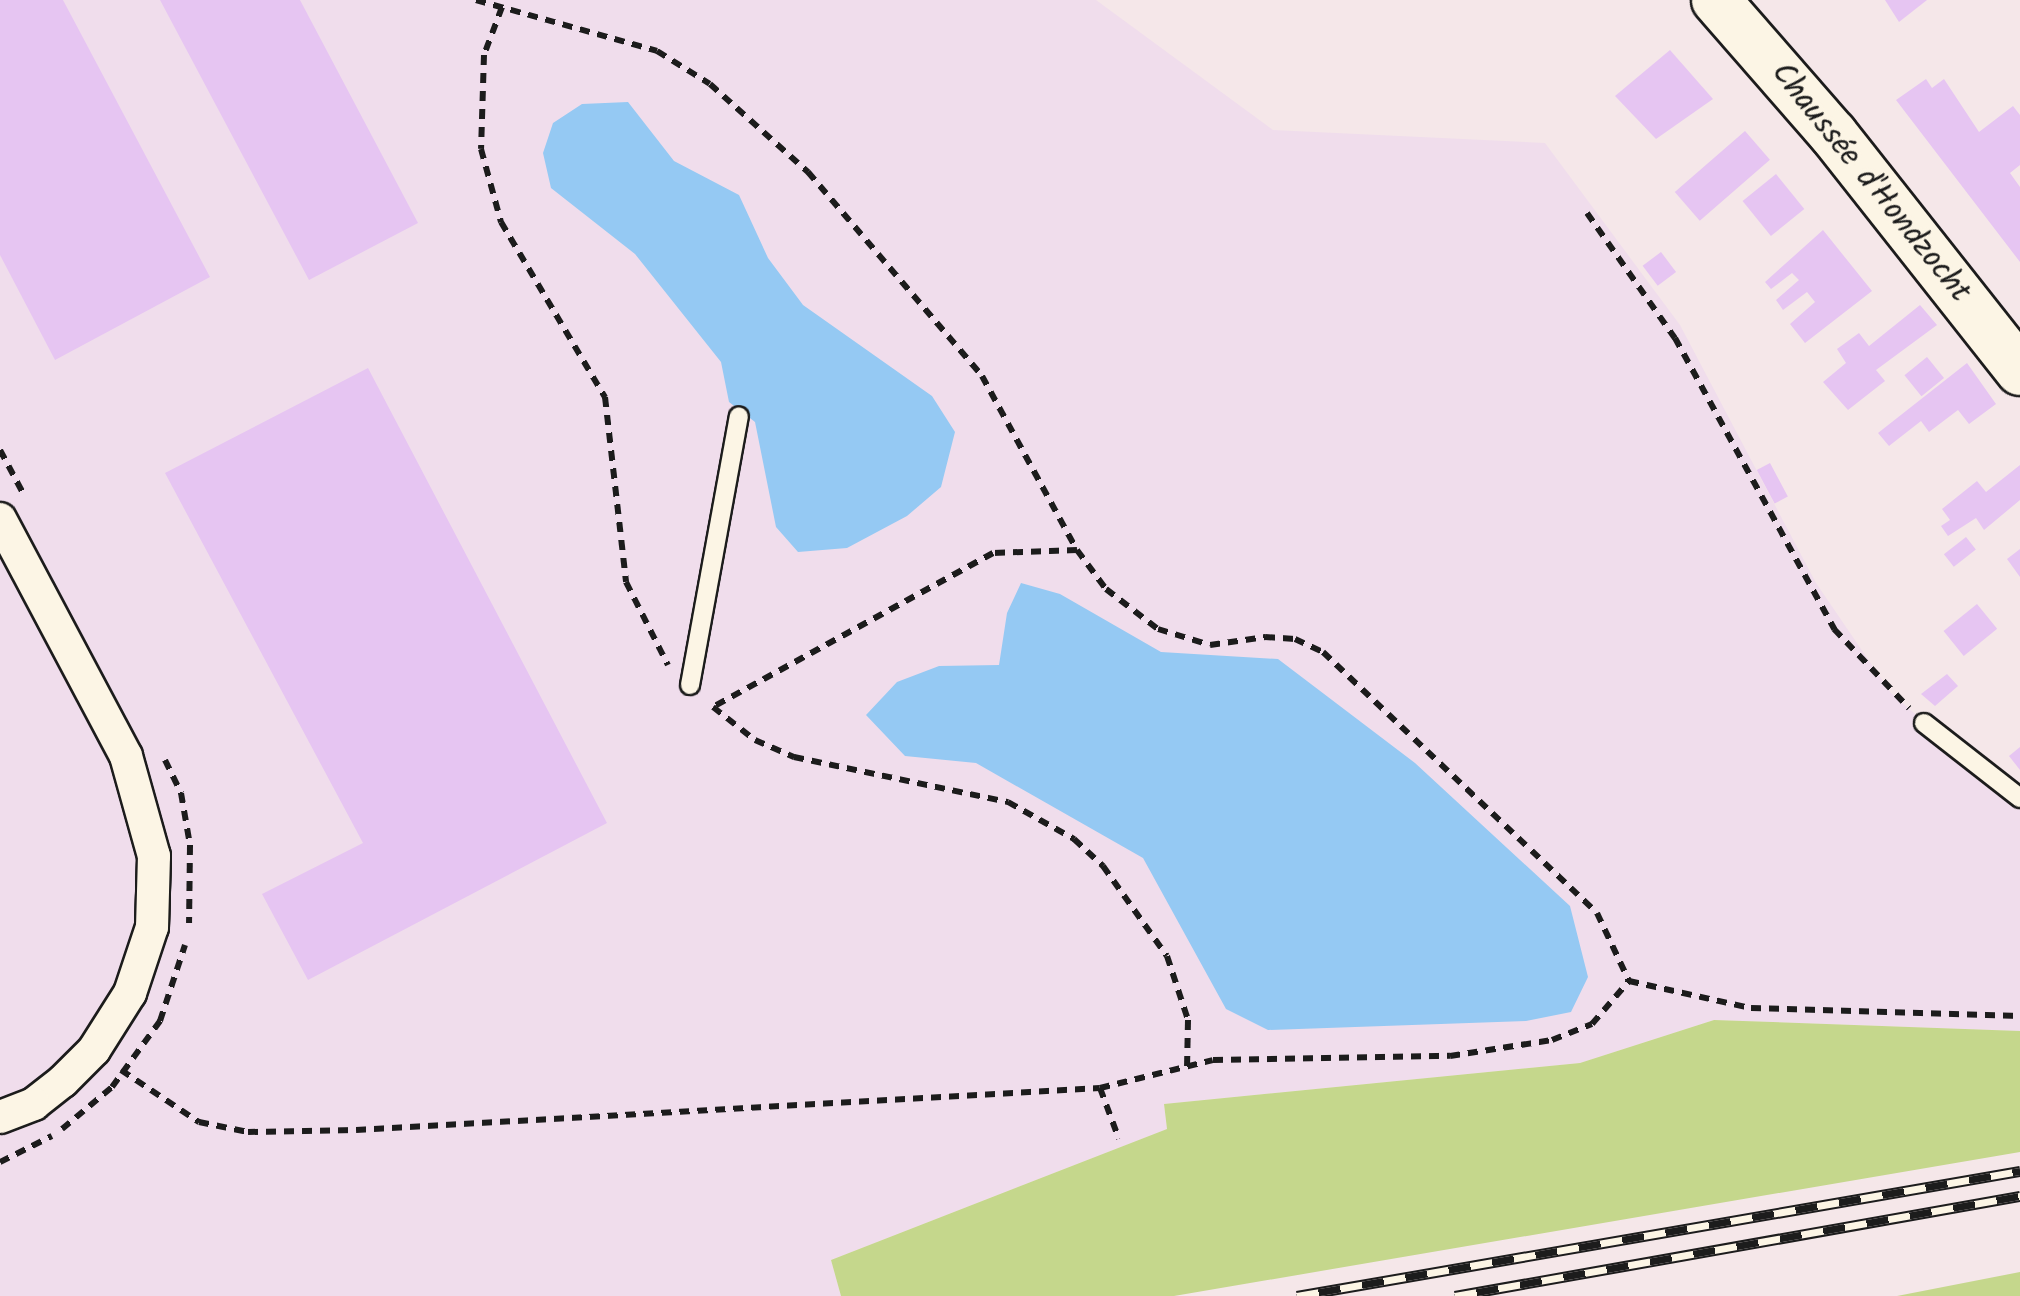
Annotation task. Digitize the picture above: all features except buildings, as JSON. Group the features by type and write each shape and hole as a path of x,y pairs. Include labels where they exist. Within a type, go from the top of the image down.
{"main road":[{"name":"Chaussée d'Hondzocht","path":"1716,0 1833,134 2020,370"}],"street":[{"path":"0,519 126,756 148,820 152,927 130,994 94,1050 34,1104 0,1117"}],"lane":[{"path":"690,685 739,416"},
{"path":"1924,723 2020,798"}],"path":[{"path":"476,0 656,51 710,84 808,172 982,376 1077,550 1106,589 1158,629 1210,645 1265,637 1295,639 1323,652 1596,913 1629,981"},
{"path":"502,8 484,55 481,149 500,222 605,397 626,582 669,666 755,740 794,757 1008,802 1074,839 1104,866 1167,956 1188,1020 1187,1067"},
{"path":"1587,213 1675,338 1834,628 1924,723"},
{"path":"713,707 993,553 1077,550"},
{"path":"1629,981 1751,1008 2020,1016"},
{"path":"94,1050 166,1106 199,1122 248,1132 1100,1088 1213,1060 1450,1056 1552,1040 1592,1024 1629,981"},
{"path":"1100,1088 1119,1139"}],"shaded area":[{"path":"0,0 1096,0 1273,130 1545,143 1680,325 1816,583 1891,693 2020,805 2020,1031 1714,1020 1580,1063 1164,1104 1167,1129 831,1260 841,1296 0,1296"}],"green space":[{"path":"1714,1020 2020,1031 2020,1152 1174,1296 841,1296 831,1260 1167,1129 1164,1104 1580,1063"},
{"path":"2020,1272 2020,1296 1897,1296"}],"water":[{"path":"628,102 674,161 739,195 768,258 803,305 932,396 955,432 941,487 907,516 847,548 798,552 776,527 755,422 729,402 721,362 635,254 551,188 543,153 553,123 582,104"},
{"path":"1021,583 1060,594 1161,652 1278,659 1415,763 1570,906 1588,977 1571,1012 1526,1021 1268,1030 1226,1009 1143,858 976,763 905,756 866,715 897,682 939,666 999,665 1007,613"}],"railway":[{"path":"1297,1296 2020,1171"},
{"path":"1455,1296 2020,1196"}]}
